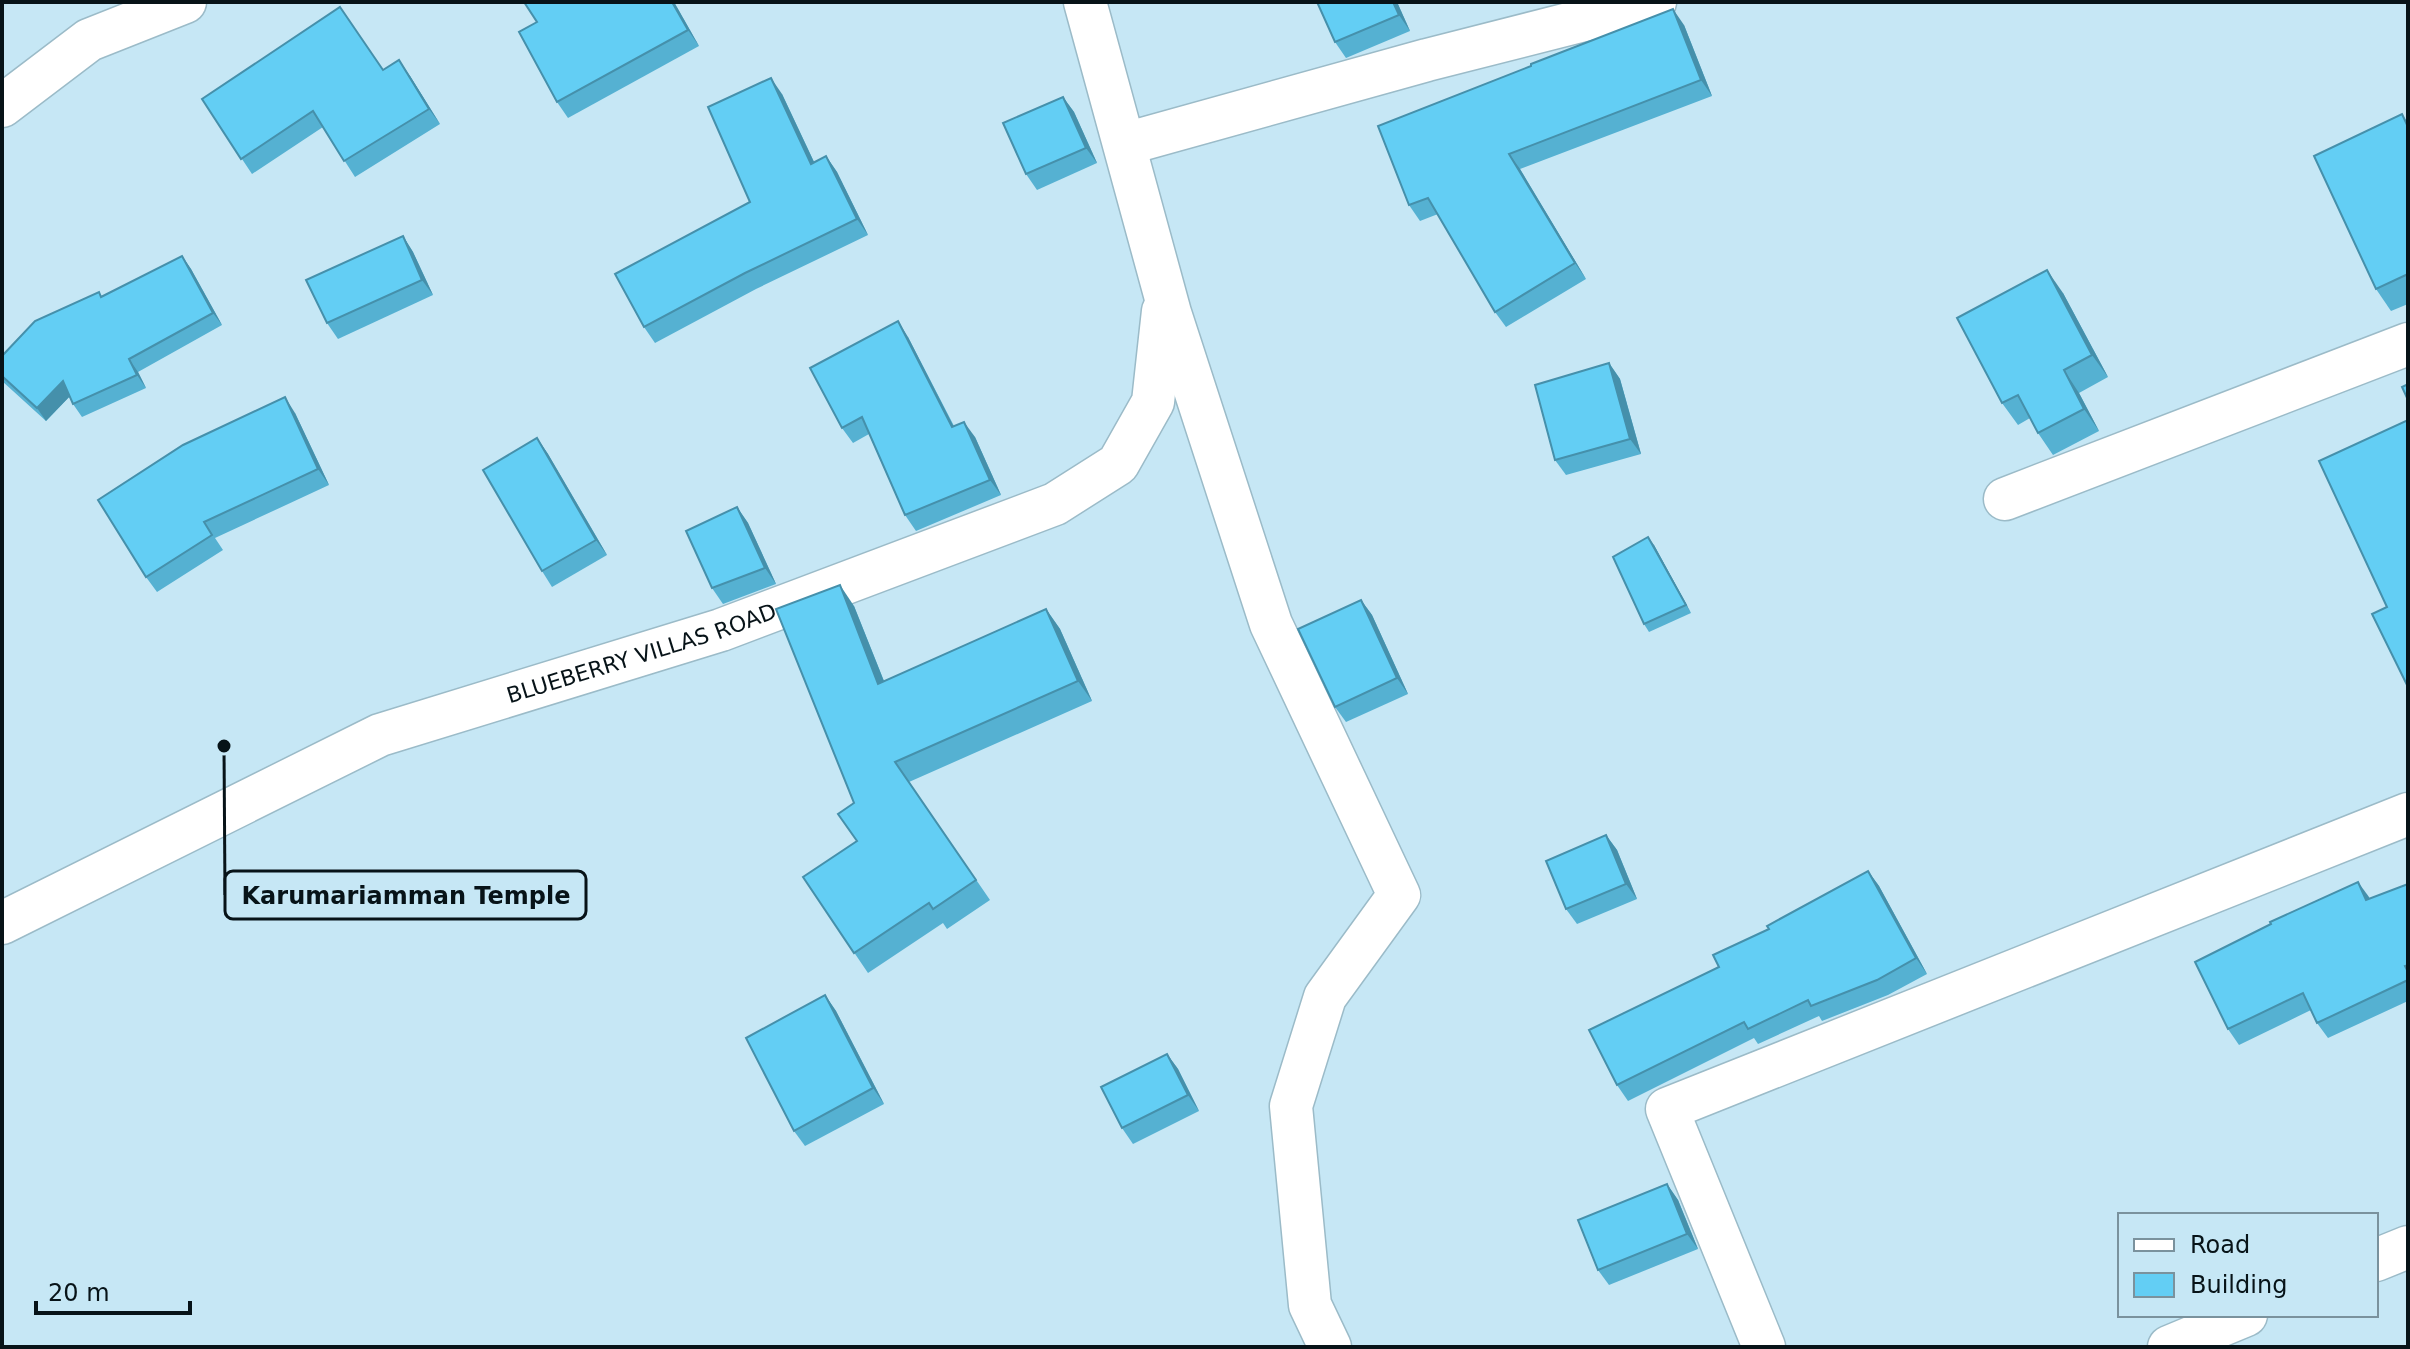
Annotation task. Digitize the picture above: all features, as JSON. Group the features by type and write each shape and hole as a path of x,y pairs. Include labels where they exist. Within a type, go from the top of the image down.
{"street":[{"path":"2,106 89,40 185,2"},
{"path":"1085,2 1165,294 1271,624 1399,895 1325,997 1291,1106 1310,1305 1330,1347"},
{"path":"1125,144 1427,60 1655,2"},
{"name":"BLUEBERRY VILLAS ROAD","path":"2,923 380,735 721,630 1055,504 1118,464 1153,402 1165,294"},
{"path":"2005,499 2408,344"},
{"path":"1764,1347 1667,1109 2408,814"},
{"path":"2378,1259 2408,1247"},
{"path":"2169,1347 2241,1317"}],"building":[{"path":"524,2 672,2 688,30 557,102 519,32 537,22"},
{"path":"1317,2 1393,2 1399,15 1335,42"},
{"path":"340,7 383,70 399,60 429,109 344,161 313,111 241,159 202,99"},
{"path":"1673,9 1701,80 1509,154 1575,263 1495,312 1428,198 1409,205 1378,126"},
{"path":"771,78 811,164 826,156 857,219 745,273 644,327 615,274 750,202 708,107"},
{"path":"1063,97 1086,148 1026,174 1003,123"},
{"path":"2402,114 2408,127 2408,274 2376,289 2314,156"},
{"path":"403,236 422,280 327,323 306,280"},
{"path":"182,256 213,313 129,359 137,375 73,404 63,381 37,408 2,376 2,356 35,321 99,292 101,297"},
{"path":"2047,270 2092,355 2064,370 2084,409 2038,433 2018,395 2002,403 1957,318"},
{"path":"898,321 952,427 964,422 990,480 905,515 862,417 842,428 810,368"},
{"path":"1609,363 1630,439 1555,460 1535,385"},
{"path":"2408,384 2408,400 2402,387"},
{"path":"285,397 318,469 204,522 212,535 146,577 98,500 183,445"},
{"path":"2408,420 2408,687 2372,614 2387,607 2319,461"},
{"path":"537,438 596,540 542,571 483,470"},
{"path":"737,507 765,568 712,588 686,531"},
{"path":"1648,537 1686,605 1644,624 1613,557"},
{"path":"840,585 878,684 1046,609 1078,681 895,762 976,880 933,909 929,903 854,953 803,877 857,841 838,814 854,803 776,609"},
{"path":"1361,600 1397,678 1335,707 1298,629"},
{"path":"1606,835 1626,884 1566,909 1546,861"},
{"path":"1868,871 1916,958 1877,980 1811,1006 1808,1000 1748,1029 1744,1022 1617,1085 1589,1030 1719,967 1713,955 1769,929 1767,926"},
{"path":"2358,882 2366,900 2408,884 2408,965 2405,966 2408,980 2317,1023 2303,993 2228,1029 2195,962 2270,922"},
{"path":"825,995 873,1088 794,1131 746,1038"},
{"path":"1167,1054 1188,1095 1122,1128 1101,1087"},
{"path":"1667,1184 1687,1234 1598,1270 1578,1220"}],"place":[{"name":"Karumariamman Temple","path":"224,746"}]}
